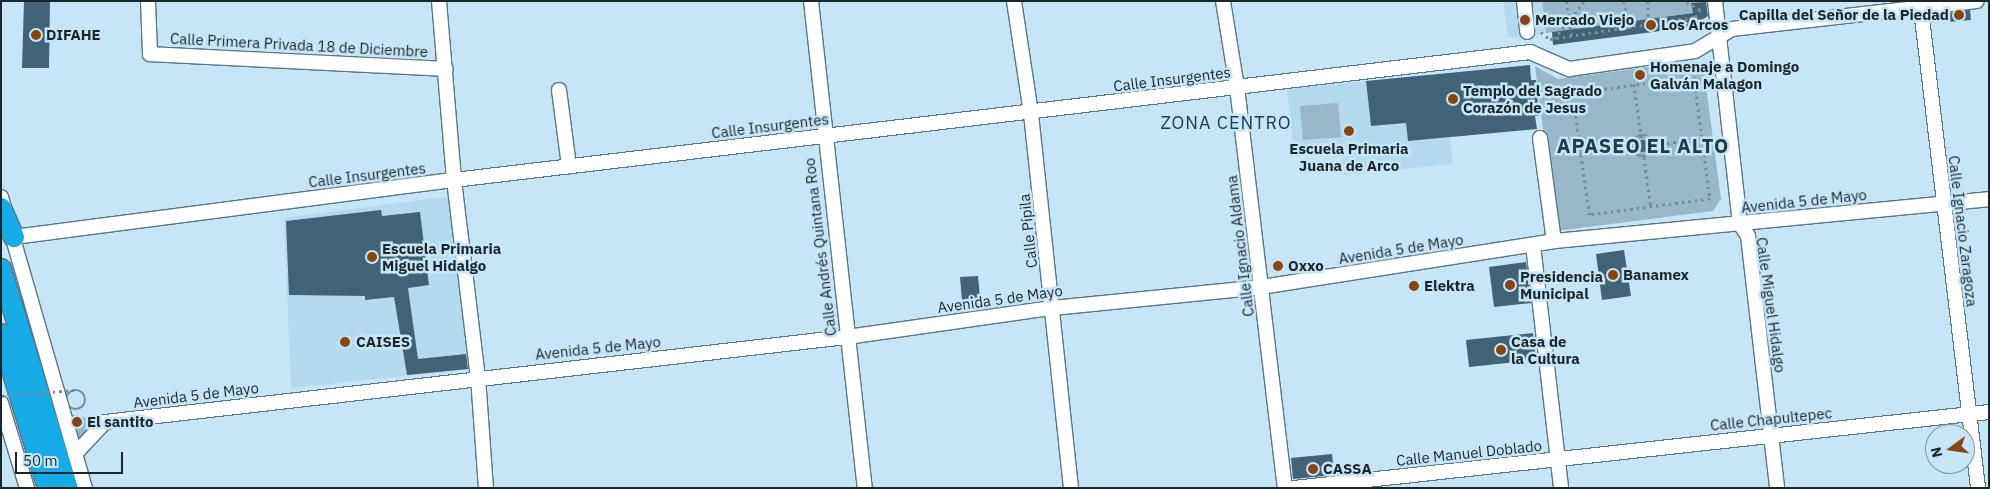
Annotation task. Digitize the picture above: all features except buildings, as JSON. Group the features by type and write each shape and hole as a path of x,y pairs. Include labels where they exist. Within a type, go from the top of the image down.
{"highway":[{"path":"1,208 14,237"},
{"path":"1,269 67,488"},
{"path":"1,334 48,488"}],"street":[{"name":"Calle Primera Privada 18 de Diciembre","path":"148,1 150,54 446,69"},
{"path":"439,1 454,180 478,377 486,488"},
{"name":"Calle Andrés Quintana Roo","path":"811,1 824,136 865,488"},
{"name":"Calle Pípila","path":"1014,1 1031,114 1071,488"},
{"name":"Calle Ignacio Aldama","path":"1223,1 1237,87 1285,488"},
{"path":"1524,1 1529,42 1569,69 1695,51 1732,29 1920,5 1976,1"},
{"name":"Calle Miguel Hidalgo","path":"1715,1 1740,224 1748,236 1777,488"},
{"name":"Calle Ignacio Zaragoza","path":"1920,5 1943,204 1971,414 1978,488"},
{"name":"Calle Insurgentes","path":"14,237 569,166 1031,114 1237,87 1529,42"},
{"path":"560,90 569,166"},
{"path":"1540,138 1554,241"},
{"path":"1,197 85,488"},
{"name":"Avenida 5 de Mayo","path":"75,454 105,422 478,377 847,337 1052,308 1261,287 1554,241 1989,199"},
{"path":"1533,245 1561,488"},
{"path":"1,403 27,488"},
{"name":"Calle Chapultepec","path":"1558,460 1771,434 1989,412"},
{"name":"Calle Manuel Doblado","path":"1294,488 1558,460"}],"path":[{"path":"1567,1 1572,36"},
{"path":"1554,39 1584,1"},
{"path":"1624,1 1630,29"},
{"path":"1648,1 1649,26"},
{"path":"1529,42 1538,30 1546,38 1554,39 1630,29 1695,17 1700,10 1684,1"},
{"path":"1694,77 1702,138 1710,199 1588,215 1572,93 1694,77"},
{"path":"1634,84 1642,142"},
{"path":"1641,135 1650,137 1654,145 1652,154 1644,157 1637,155 1632,148 1634,140 1641,135"},
{"path":"1654,145 1702,138"},
{"path":"1580,154 1632,148"},
{"path":"1644,157 1651,207"},
{"path":"1,396 74,390 83,393 86,399 78,409 72,409 66,402 66,395 74,390"}],"shaded area":[{"name":"Mercado Viejo","path":"1503,1 1542,1 1546,33 1508,38"},
{"path":"1542,1 1714,2 1691,3 1693,13 1546,33"},
{"path":"1693,61 1704,72 1721,199 1713,211 1556,231 1535,66 1558,79"},
{"name":"Escuela Primaria Juana de Arco","path":"1366,81 1371,126 1406,123 1408,141 1450,137 1453,164 1343,175 1340,149 1294,154 1287,89"},
{"path":"1338,103 1341,137 1303,140 1300,106"},
{"name":"Escuela Primaria Miguel Hidalgo","path":"451,196 470,369 291,388 284,218"},
{"path":"66,413 96,420 75,444"}],"place":[{"name":"Capilla del Señor de la Piedad","path":"1959,15"},
{"name":"Mercado Viejo","path":"1525,20"},
{"name":"Los Arcos","path":"1651,25"},
{"name":"DIFAHE","path":"36,35"},
{"name":"Homenaje a Domingo Galván Malagon","path":"1640,75"},
{"name":"Templo del Sagrado Corazón de Jesus","path":"1453,99"},
{"name":"Escuela Primaria Juana de Arco","path":"1349,131"},
{"name":"Escuela Primaria Miguel Hidalgo","path":"372,257"},
{"name":"Oxxo","path":"1278,266"},
{"name":"Banamex","path":"1613,275"},
{"name":"Presidencia Municipal","path":"1510,285"},
{"name":"Elektra","path":"1414,286"},
{"name":"CAISES","path":"345,342"},
{"name":"Casa de la Cultura","path":"1501,350"},
{"name":"El santito","path":"77,422"},
{"name":"CASSA","path":"1313,469"}],"district":[{"name":"ZONA CENTRO","path":"1226,123"},
{"name":"APASEO EL ALTO","path":"1643,145"}]}
